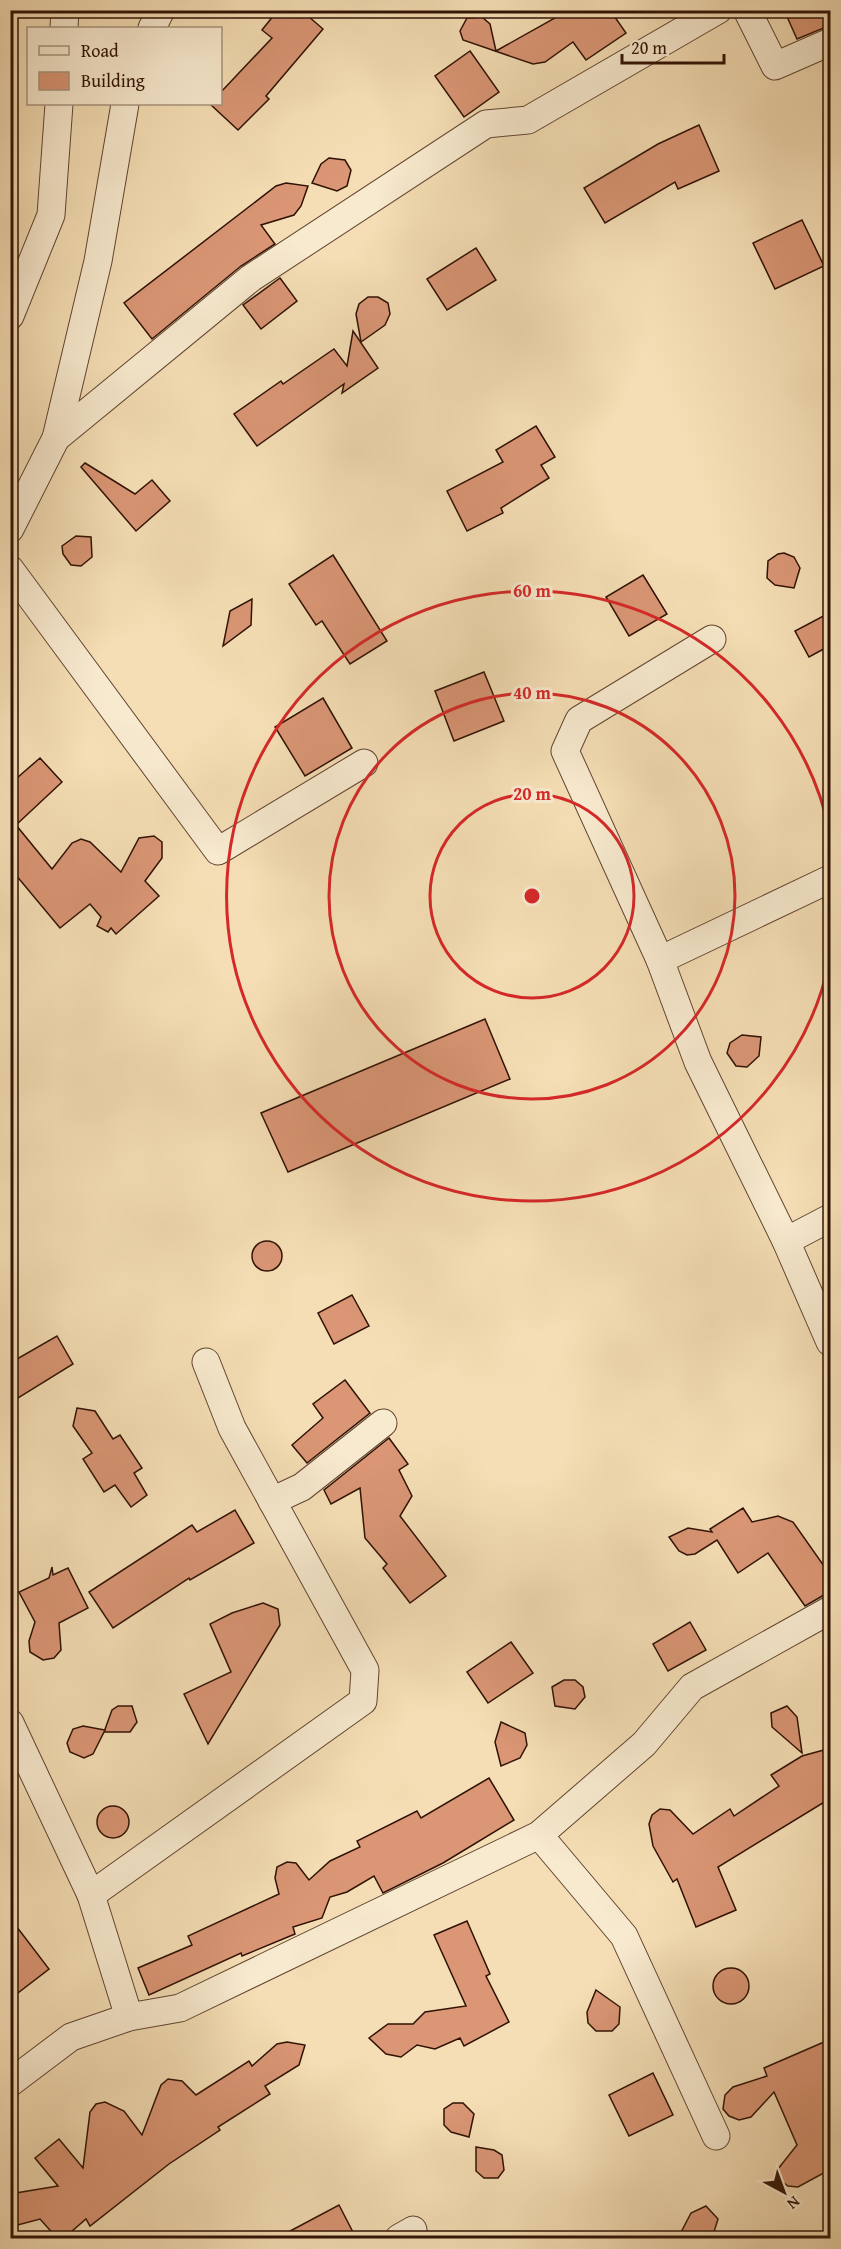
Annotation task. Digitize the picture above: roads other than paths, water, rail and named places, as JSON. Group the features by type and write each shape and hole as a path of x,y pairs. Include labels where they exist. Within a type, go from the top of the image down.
{"street":[{"path":"64,27 65,10"},
{"path":"152,27 161,10"},
{"path":"56,438 250,278 476,130 486,124 528,120 718,10"},
{"path":"747,10 775,66 831,42"},
{"path":"10,316 51,215 59,105"},
{"path":"10,529 56,438 98,261 125,105"},
{"path":"10,569 218,851 364,763"},
{"path":"712,639 579,720 565,751 660,960 698,1062 786,1241 831,1342"},
{"path":"660,960 831,879"},
{"path":"786,1241 831,1218"},
{"path":"90,1895 363,1701 365,1670 232,1428 206,1362"},
{"path":"272,1502 302,1487 383,1423"},
{"path":"10,2083 71,2037 129,2017 180,2008 539,1835 644,1744 692,1688 831,1610"},
{"path":"10,1723 90,1895 129,2017"},
{"path":"539,1835 624,1936 716,2136"}]}
